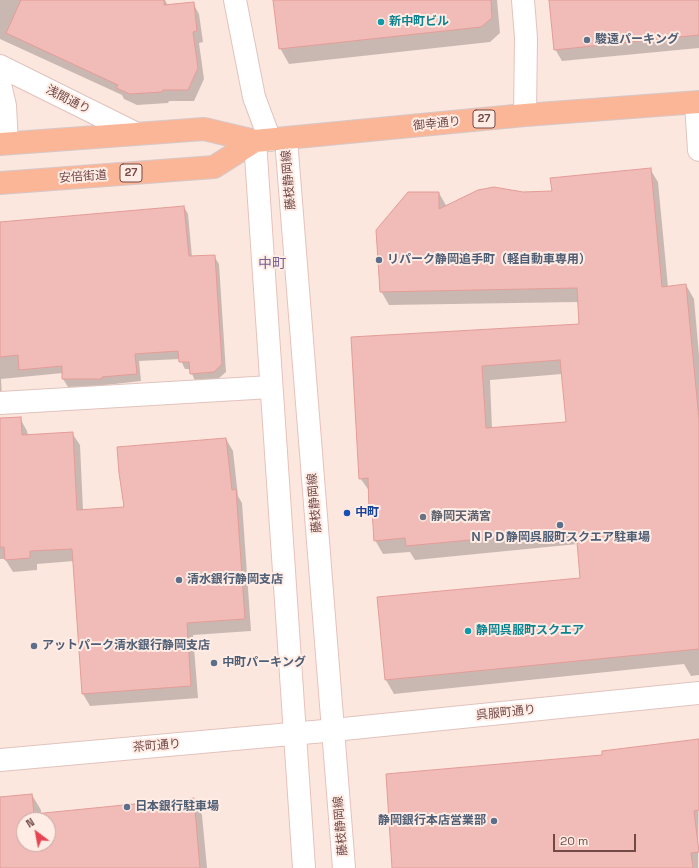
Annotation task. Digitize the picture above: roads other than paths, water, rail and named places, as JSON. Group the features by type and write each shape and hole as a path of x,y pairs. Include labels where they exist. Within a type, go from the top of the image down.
{"main road":[{"name":"御幸通り","path":"270,140 525,115 697,102"},
{"name":"27","path":"4,143 204,129 270,140"},
{"name":"安倍街道","path":"0,183 214,167 270,140"}],"street":[{"path":"235,0 254,97 270,140"},
{"path":"523,0 526,38 525,115"},
{"name":"浅間通り","path":"0,66 135,133"},
{"path":"0,84 5,106 4,143"},
{"path":"697,102 699,150"},
{"name":"藤枝静岡線","path":"270,140 271,387 313,732 344,868"},
{"name":"藤枝静岡線","path":"270,140 313,732 304,868"},
{"path":"0,403 271,387"},
{"name":"呉服町通り","path":"313,732 699,693"},
{"name":"茶町通り","path":"0,760 313,732"}],"place":[{"name":"新中町ビル","path":"381,22"},
{"name":"駿遠パーキング","path":"587,40"},
{"name":"リパーク静岡追手町（軽自動車専用）","path":"379,260"},
{"name":"中町","path":"347,513"},
{"name":"静岡天満宮","path":"423,517"},
{"name":"ＮＰＤ静岡呉服町スクエア駐車場","path":"560,525"},
{"name":"清水銀行静岡支店","path":"179,580"},
{"name":"静岡呉服町スクエア","path":"468,631"},
{"name":"アットパーク清水銀行静岡支店","path":"34,646"},
{"name":"中町パーキング","path":"214,663"},
{"name":"日本銀行駐車場","path":"127,807"},
{"name":"静岡銀行本店営業部","path":"494,821"}],"district":[{"name":"中町","path":"272,264"}]}
